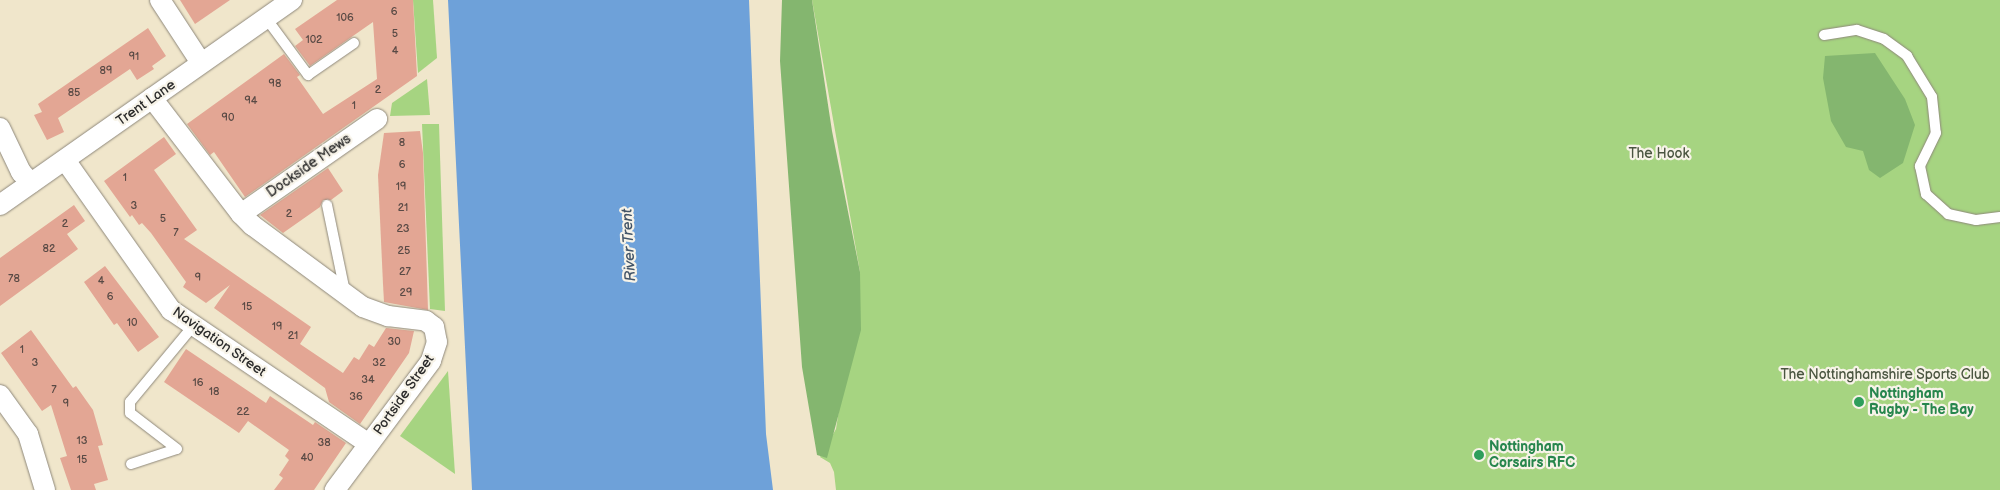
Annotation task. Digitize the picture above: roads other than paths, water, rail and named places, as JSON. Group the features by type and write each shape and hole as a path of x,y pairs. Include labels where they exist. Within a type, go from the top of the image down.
{"street":[{"path":"160,0 201,64"},
{"name":"Trent Lane","path":"0,205 201,64 278,7"},
{"name":"Portside Street","path":"152,98 240,214 252,225 374,312 388,316 426,321 434,327 437,342 431,361 335,490"},
{"name":"Dockside Mews","path":"240,214 377,119"},
{"path":"0,128 21,172 31,183"},
{"name":"Navigation Street","path":"65,160 171,310 369,444"},
{"path":"0,395 28,434 45,490"}],"lane":[{"path":"278,7 308,75 354,43"},
{"path":"1824,35 1857,30 1884,39 1907,56 1932,97 1936,133 1920,166 1926,194 1948,214 1976,220 2000,217"},
{"path":"327,205 345,293"},
{"path":"131,464 176,449 130,413 130,402 140,393 194,325"}],"water":[{"name":"River Trent","path":"448,0 749,0 766,434 773,490 472,490"}],"place":[{"name":"Nottingham Rugby - The Bay","path":"1859,402"},
{"name":"Nottingham Corsairs RFC","path":"1479,455"}],"park label":[{"name":"The Hook","path":"1659,154"},
{"name":"The Nottinghamshire Sports Club","path":"1885,375"}]}
